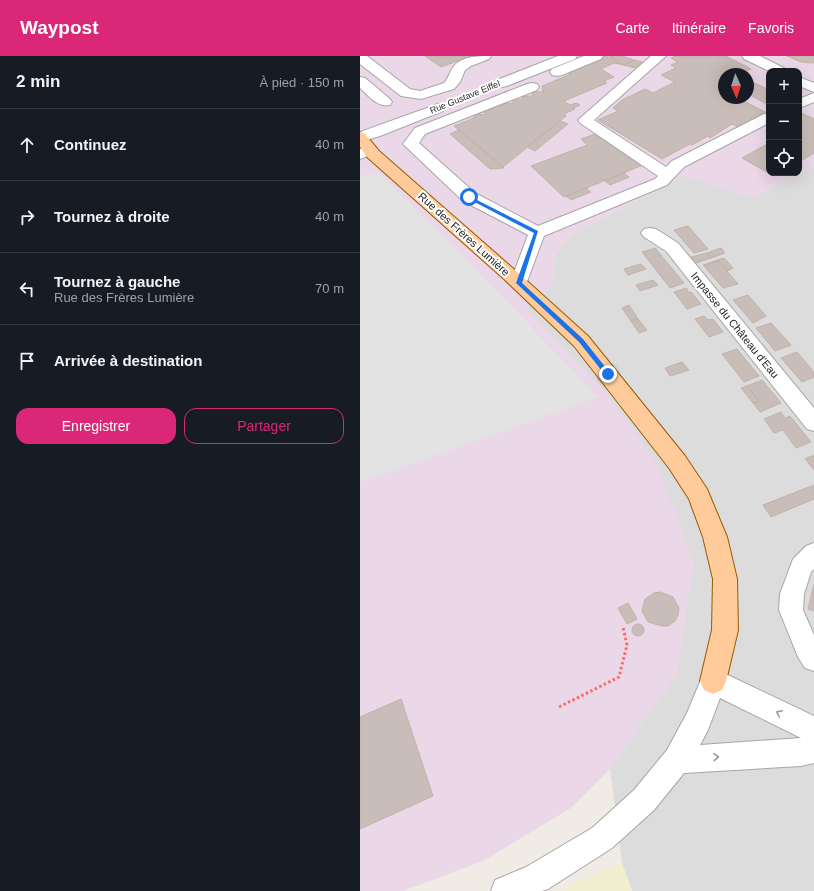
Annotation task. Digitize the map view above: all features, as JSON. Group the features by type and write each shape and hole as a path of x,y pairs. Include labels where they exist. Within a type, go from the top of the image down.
{"main road":[{"name":"Rue des Frères Lumière","path":"363,144 519,283 581,341 678,462 699,496 715,537 725,579 725,630 713,680"}],"street":[{"path":"360,57 406,93 420,95 449,86 453,82 459,68 466,63 484,56"},
{"name":"Rue Gustave Eiffel","path":"490,87 570,56"},
{"path":"546,76 596,56"},
{"path":"639,56 656,58"},
{"path":"749,56 773,68"},
{"path":"656,58 586,120 667,175"},
{"path":"360,82 385,102"},
{"path":"802,82 814,88"},
{"path":"532,87 420,131 411,144 469,197 537,232"},
{"path":"802,103 814,97"},
{"name":"Rue Gustave Eiffel","path":"363,144 375,133 454,102"},
{"path":"519,283 537,232 661,182 678,164 766,119"},
{"name":"Impasse du Château d'Eau","path":"650,233 672,247 814,423"},
{"path":"814,553 800,566 792,594 791,610 807,650 814,660"},
{"path":"713,680 814,730"},
{"name":"Rue des Frères Lumière","path":"506,891 537,878 602,838 644,800 677,760 698,721 713,680"},
{"path":"677,760 801,752 814,749"}],"path":[{"path":"559,707 619,677 626,645 623,627"}],"shaded area":[{"path":"360,56 814,56 814,166 802,172 802,68 766,68 766,176 794,176 751,198 685,175 576,232 556,253 552,286 526,308 606,392 658,466 694,564 677,674 610,769 571,808 483,861 403,891 360,891"},
{"path":"814,166 814,891 632,891 622,863 610,769 677,674 526,308 552,286 556,253 576,232 685,175 751,198 794,176 802,176 802,172"},
{"path":"378,172 469,262 598,397 360,482 360,176"}],"green space":[{"path":"622,863 632,891 557,891"}],"building":[{"path":"425,56 471,56 441,67"},
{"path":"606,56 624,65 614,63 601,69 614,77 604,81 607,83 564,101 570,105 576,103 580,105 564,114 566,116 503,167 454,126 474,118 474,115 486,114 481,110 499,103 503,106 503,104 513,103 513,100 523,99 522,96 533,96 532,92 543,92 542,86 571,74 566,71"},
{"path":"609,56 622,56 634,60 624,65"},
{"path":"676,56 726,56 749,68 718,68 718,85 716,86 718,87 718,104 750,104 766,112 766,119 740,128 732,124 710,138 708,136 662,159 598,120 618,111 613,108 622,100 645,89 653,93 675,82 661,75 676,68 671,65 678,62 671,58"},
{"path":"787,56 814,56 814,63 801,62"},
{"path":"634,60 642,62 635,68 624,65"},
{"path":"754,83 766,89 766,103 754,97"},
{"path":"802,113 814,119 814,153 802,160"},
{"path":"560,121 568,124 535,151 527,147"},
{"path":"459,130 504,168 490,169 450,134"},
{"path":"598,133 621,152 625,151 643,165 564,197 531,166 587,145 581,139"},
{"path":"766,145 766,172 742,158"},
{"path":"624,173 629,177 610,185 605,181"},
{"path":"586,188 591,192 571,200 566,196"},
{"path":"688,226 708,249 694,253 674,230"},
{"path":"655,248 684,283 670,288 642,252"},
{"path":"721,248 725,253 711,258 707,253"},
{"path":"707,253 711,258 696,263 691,257"},
{"path":"724,258 733,268 727,271 719,261 704,266 703,265"},
{"path":"719,261 738,284 723,288 704,266"},
{"path":"641,264 646,269 628,275 624,269"},
{"path":"653,280 658,285 640,291 636,285"},
{"path":"686,288 689,293 691,292 701,304 687,309 674,292"},
{"path":"748,295 766,316 753,323 733,300"},
{"path":"629,305 638,319 631,321 622,308"},
{"path":"704,316 708,320 713,319 723,332 709,337 695,319"},
{"path":"638,319 647,330 639,333 631,321"},
{"path":"771,323 791,345 775,351 756,328"},
{"path":"737,349 759,376 744,382 722,354"},
{"path":"797,352 814,372 814,377 802,382 781,358"},
{"path":"682,362 689,370 670,376 665,368"},
{"path":"762,380 781,403 760,412 753,403 759,401 747,386"},
{"path":"747,386 759,401 753,403 741,388"},
{"path":"781,412 785,418 790,416 811,442 796,448 783,430 774,433 764,419"},
{"path":"814,455 814,470 805,459"},
{"path":"814,485 814,499 771,517 763,505"},
{"path":"814,584 814,611 808,609"},
{"path":"660,592 673,597 679,608 675,621 668,626 648,622 642,611 645,599 654,593"},
{"path":"628,603 637,619 627,624 618,608"},
{"path":"636,624 640,624 644,630 640,636 636,636 632,632 632,628"},
{"path":"401,699 433,796 360,829 360,717"}],"route":[{"path":"469,197 537,232 519,283 581,341 608,374"}]}
